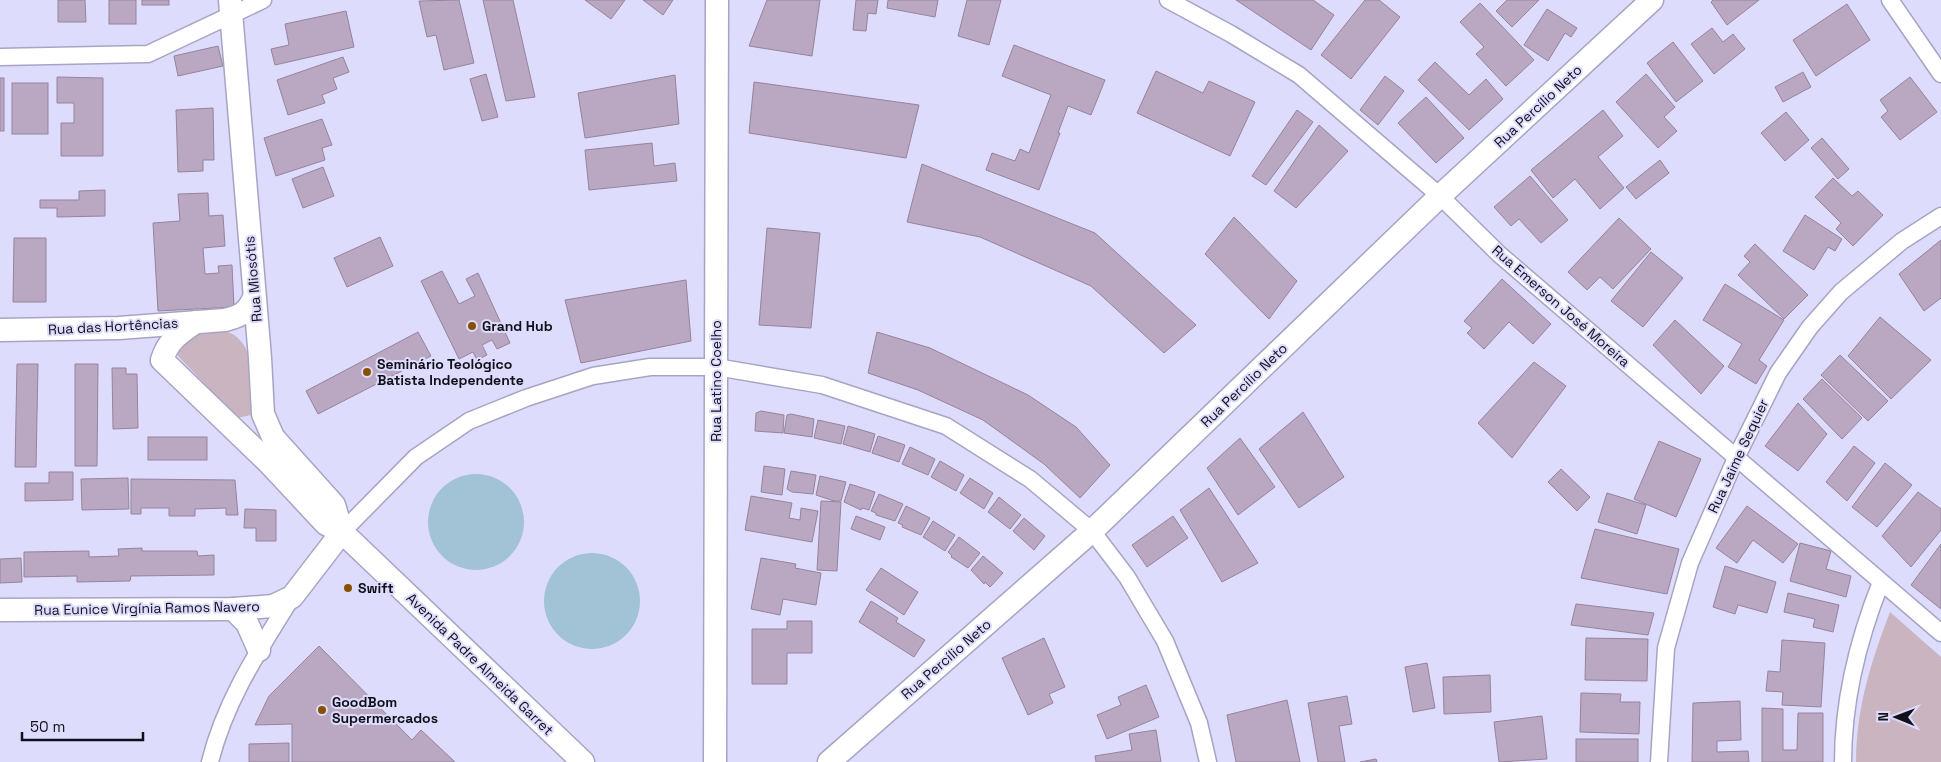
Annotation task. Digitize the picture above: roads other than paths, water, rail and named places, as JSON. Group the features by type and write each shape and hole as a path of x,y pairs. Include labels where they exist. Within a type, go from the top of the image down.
{"main road":[{"name":"Rua Latino Coelho","path":"715,762 717,0"},
{"name":"Rua Percílio Neto","path":"829,762 1092,531 1440,196 1652,0"},
{"name":"Rua Miosótis","path":"230,7 260,358 262,414 273,437 334,505 342,532"},
{"name":"Rua das Hortências","path":"0,330 119,328 225,320 241,316 248,311 254,298"},
{"path":"225,320 250,342 260,358"},
{"name":"Avenida Padre Almeida Garret","path":"196,322 173,338 166,347 162,360 226,424 270,463 326,524 342,532 583,762"},
{"path":"226,424 240,425 250,423 262,414"},
{"path":"292,597 342,532"},
{"name":"Rua Eunice Virgínia Ramos Navero","path":"0,610 233,609 274,606 292,597"},
{"path":"233,609 247,623 259,650"}],"street":[{"path":"0,56 148,54 230,7 263,0"},
{"name":"Rua Emerson José Moreira","path":"1168,0 1231,34 1299,75 1440,196 1499,254 1941,633"},
{"path":"1890,0 1941,74"},
{"name":"Rua Jaime Sequier","path":"1659,762 1666,648 1690,563 1736,458 1778,372 1810,327 1841,292 1902,241 1941,216"},
{"path":"342,532 416,457 469,421 526,398 593,376 650,367 716,367 822,384 946,426 1030,479 1092,531 1127,578 1165,641 1200,723 1208,762"},
{"path":"1843,762 1843,735 1853,667 1866,620 1882,582"},
{"path":"210,762 216,734 239,684 292,597"}],"water":[{"path":"476,474 494,477 510,488 521,504 524,522 521,540 510,556 494,567 476,570 458,567 442,556 431,540 428,522 431,504 442,488 458,477"},
{"path":"592,553 610,556 626,567 637,583 640,601 637,619 626,635 610,646 592,649 574,646 558,635 547,619 544,601 547,583 558,567 574,556"}],"place":[{"name":"Grand Hub","path":"472,326"},
{"name":"Seminário Teológico Batista Independente","path":"367,372"},
{"name":"Swift","path":"348,588"},
{"name":"GoodBom Supermercados","path":"322,710"}]}
